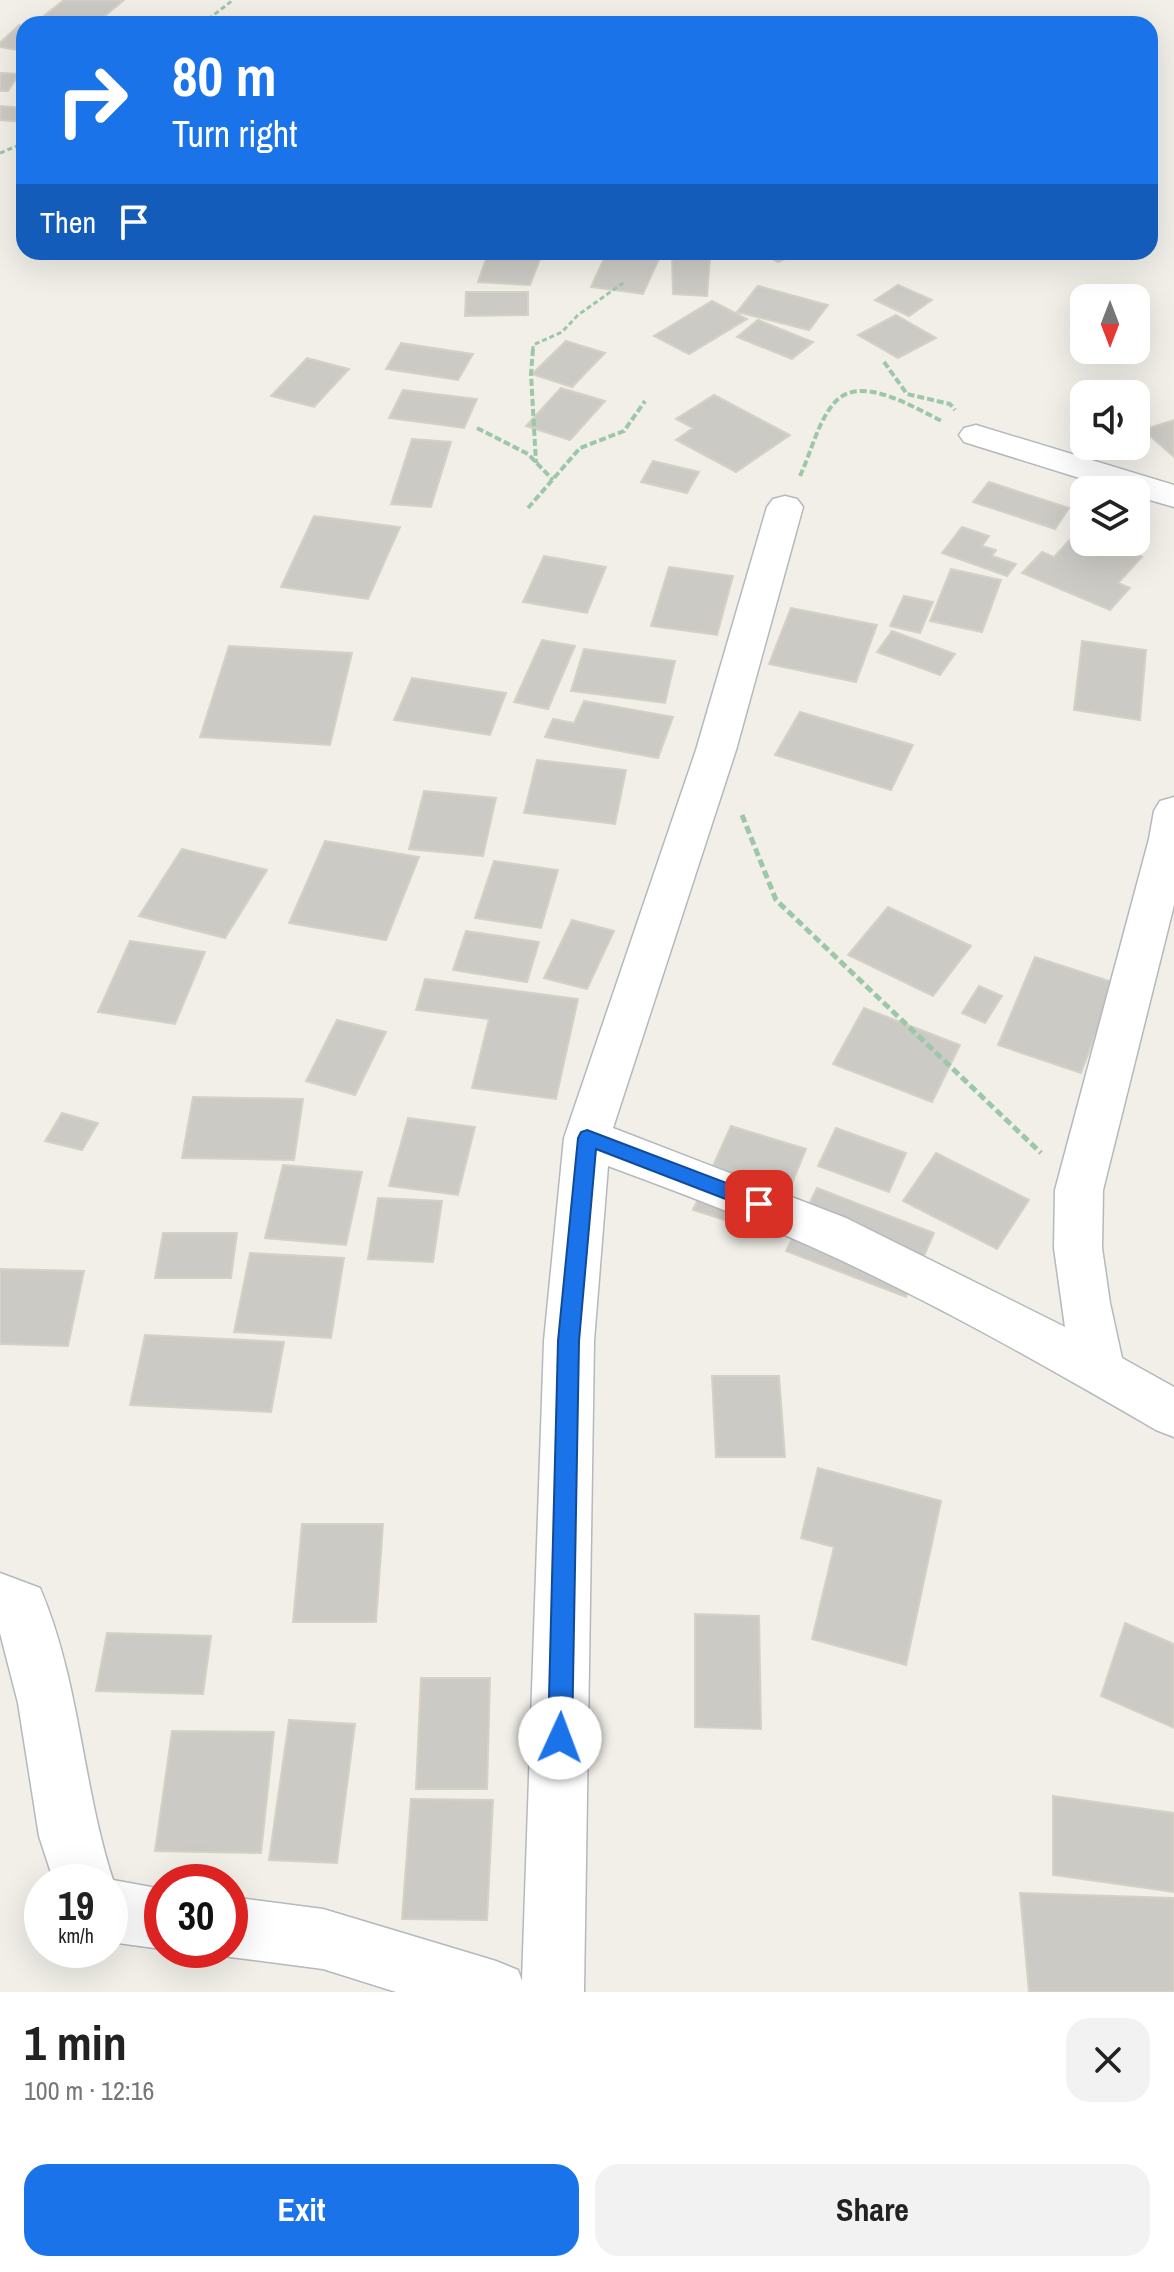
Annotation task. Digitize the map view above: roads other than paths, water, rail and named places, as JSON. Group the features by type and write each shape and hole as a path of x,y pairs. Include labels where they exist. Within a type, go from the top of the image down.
{"street":[{"path":"976,435 1174,496"},
{"path":"553,1992 569,1341 587,1138 716,750 785,507"},
{"path":"1100,1371 1085,1303 1078,1248 1079,1190 1170,839 1174,811"},
{"path":"587,1138 734,1193 862,1248 1100,1371 1174,1414"},
{"path":"0,1599 21,1607 46,1703 69,1836 78,1864"},
{"path":"248,1929 323,1939 496,1992"}]}
